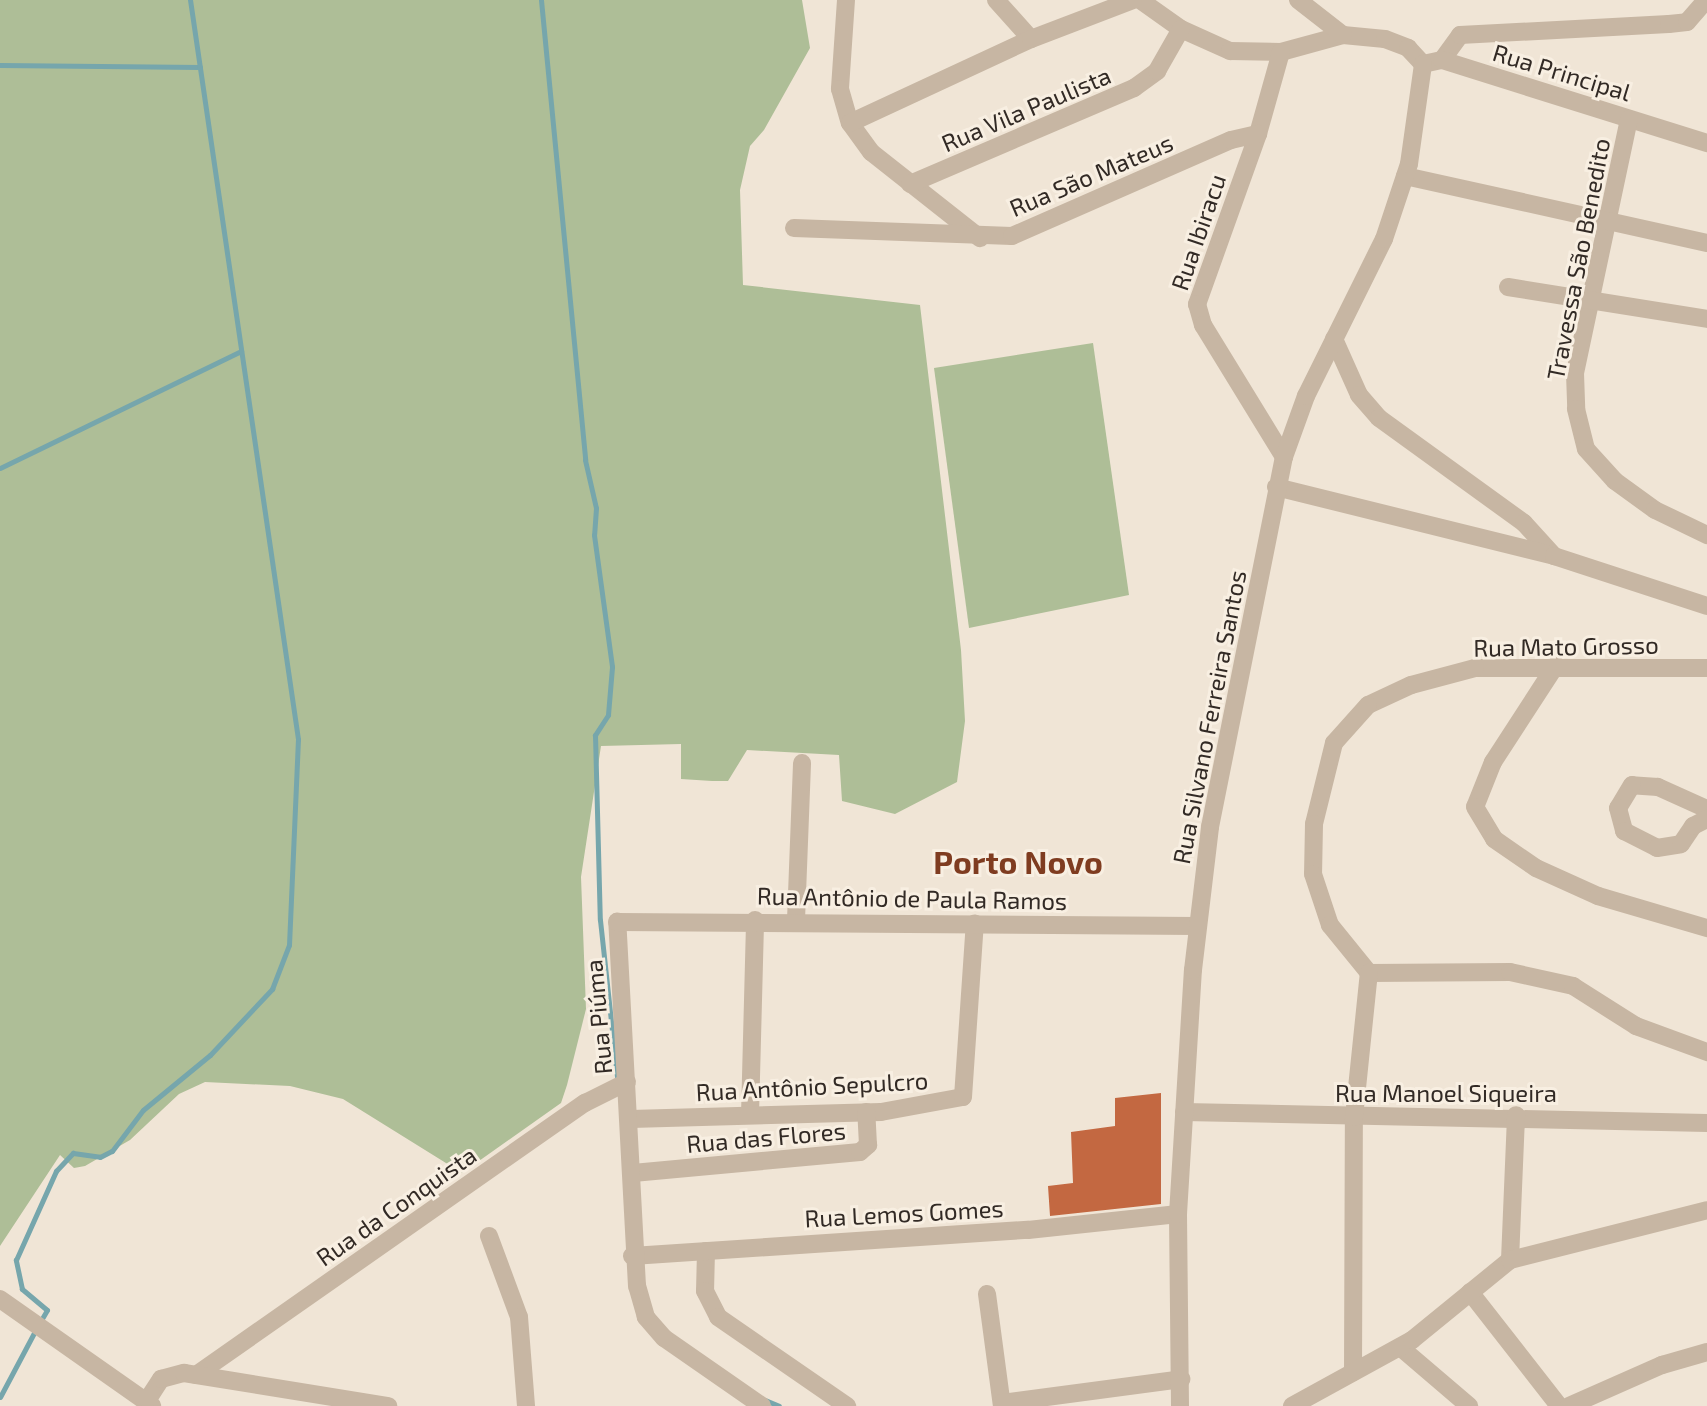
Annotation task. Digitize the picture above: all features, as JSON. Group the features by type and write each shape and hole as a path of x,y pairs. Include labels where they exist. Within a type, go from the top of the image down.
{"street":[{"path":"846,0 840,89 850,123 861,142 980,238"},
{"path":"996,0 1031,39"},
{"path":"850,123 1031,39 1133,0"},
{"path":"1140,0 1181,29 1230,51 1281,52 1343,35 1385,39 1408,48 1423,64"},
{"path":"1298,0 1343,35"},
{"path":"1442,60 1460,35 1687,22 1706,0"},
{"name":"Rua Vila Paulista","path":"910,184 1124,94 1157,71 1181,29"},
{"name":"Rua Ibiracu","path":"1281,52 1258,134 1197,304 1203,325 1284,457"},
{"name":"Rua Principal","path":"1423,64 1442,60 1707,143"},
{"name":"Rua Silvano Ferreira Santos","path":"1180,1406 1178,1214 1197,926 1210,827 1284,457 1334,339 1384,239 1405,176 1423,64"},
{"name":"Travessa São Benedito","path":"1629,119 1593,303 1575,373 1576,409 1586,449 1615,481 1655,510 1707,535"},
{"name":"Rua São Mateus","path":"794,228 980,238 1012,236 1231,140 1258,134"},
{"path":"1405,176 1608,224 1707,243"},
{"path":"1508,287 1707,319"},
{"path":"1334,339 1359,395 1379,418 1524,523 1554,556"},
{"path":"1276,487 1554,556 1707,606"},
{"path":"1556,665 1493,762 1475,807 1494,839 1536,868 1598,896 1707,928"},
{"name":"Rua Mato Grosso","path":"1369,973 1330,925 1313,874 1314,824 1339,734 1368,705 1411,685 1475,668 1556,665 1707,668"},
{"path":"796,920 802,763"},
{"path":"1707,809 1658,787 1632,785 1618,808 1624,831 1657,848 1681,844 1693,826 1707,819"},
{"name":"Rua Antônio de Paula Ramos","path":"627,918 1197,926"},
{"name":"Rua Piúma","path":"627,918 617,922 614,937 631,1119 632,1256 646,1317 664,1338 762,1406"},
{"path":"750,1115 755,920"},
{"name":"Rua Antônio Sepulcro","path":"631,1119 866,1112 963,1097 975,923"},
{"path":"1353,1372 1354,1117 1369,973 1510,972 1573,986 1636,1026 1707,1052"},
{"name":"Rua da Conquista","path":"196,1375 585,1103 627,1082"},
{"name":"Rua das Flores","path":"633,1173 860,1152 868,1145 866,1112"},
{"name":"Rua Manoel Siqueira","path":"1184,1112 1354,1117 1516,1115 1707,1123"},
{"path":"1510,1260 1516,1115"},
{"path":"1304,1403 1400,1347 1510,1260 1707,1210"},
{"name":"Rua Lemos Gomes","path":"632,1256 1028,1230 1178,1214"},
{"path":"489,1236 519,1317 526,1406"},
{"path":"706,1251 705,1291 718,1317 847,1406"},
{"path":"1470,1292 1559,1406"},
{"path":"987,1294 1002,1404 1181,1379"},
{"path":"0,1299 150,1402 161,1379 196,1375 388,1406"},
{"path":"1400,1347 1469,1406"},
{"path":"1569,1406 1662,1365 1707,1352"}],"green space":[{"path":"0,0 802,0 810,48 764,130 750,146 740,190 743,285 920,305 961,650 965,721 957,782 895,814 842,801 839,755 747,750 728,781 712,781 681,779 681,744 601,746 581,877 586,1009 567,1085 561,1103 462,1173 343,1099 290,1086 205,1082 179,1094 130,1140 85,1166 74,1168 60,1155 0,1246"},
{"path":"1093,343 1129,595 969,628 934,368"}],"building":[{"path":"1161,1093 1161,1204 1050,1216 1048,1186 1073,1183 1071,1132 1115,1126 1115,1098"}],"waterway":[{"path":"40,1322 47,1310 22,1289 16,1260 56,1171 73,1153 100,1157 112,1151 143,1110 210,1055 272,989 289,945 298,739 190,0"},
{"path":"541,0 585,460 596,508 594,535 612,667 608,715 595,735 600,920 617,1077"},
{"path":"0,65 200,67"},
{"path":"0,468 241,351"},
{"path":"0,1397 35,1331"},
{"path":"765,1400 779,1406"}],"district":[{"name":"Porto Novo","path":"1018,861"}]}
